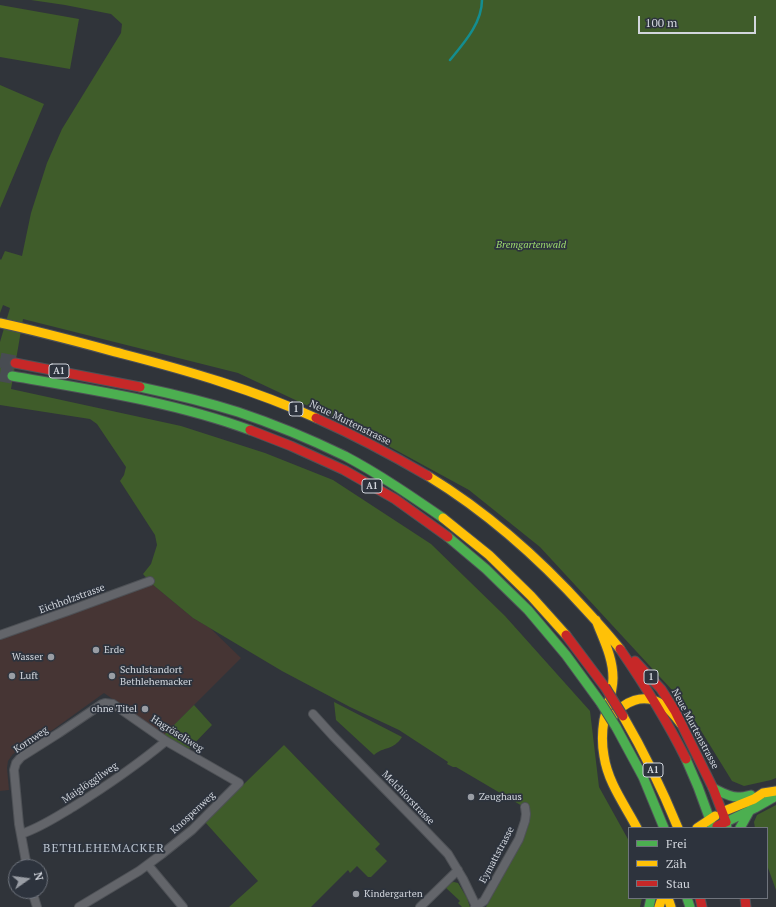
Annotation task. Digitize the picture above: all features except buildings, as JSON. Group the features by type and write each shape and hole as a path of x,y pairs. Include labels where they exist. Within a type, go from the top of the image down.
{"main road":[{"name":"Neue Murtenstrasse","path":"0,324 86,344 218,381 277,402 345,431 428,477 455,494 489,519 533,555 562,583 612,639 636,673 673,734 688,762 701,792 712,825"},
{"name":"A1","path":"15,363 142,388 218,407 258,419 334,451 369,469 407,492 474,541 505,569 563,630 605,686 624,716 654,772 678,827"},
{"name":"A1","path":"12,376 181,410 253,431 291,445 328,462 365,481 400,502 466,550 526,607 553,638 579,671 616,727 642,777 664,827"},
{"path":"596,620 610,657 614,678 603,726 604,760 609,776 636,827"},
{"name":"Neue Murtenstrasse","path":"612,639 661,689 669,701 713,788 727,825"},
{"path":"603,748 612,718 618,709 633,700 645,699 663,705 681,724"},
{"path":"713,788 740,798 755,793 776,792"},
{"path":"712,825 722,812 754,799 763,793"},
{"path":"702,827 727,825 776,796"},
{"path":"741,827 750,810"}],"street":[{"name":"Eichholzstrasse","path":"0,635 68,612 150,581"},
{"name":"Hagröseliweg","path":"105,703 115,705 166,741 239,783"},
{"name":"Kornweg","path":"26,859 21,834 14,770 17,761 105,703"},
{"name":"Melchiorstrasse","path":"313,714 448,854 458,870 476,907"},
{"name":"Maiglöggliweg","path":"21,834 50,821 84,800 136,765 166,741"},
{"name":"Knospenweg","path":"79,907 148,864 192,830 239,783"},
{"name":"Eymattstrasse","path":"476,907 484,901 519,839 525,822 525,807"},
{"path":"148,864 183,907"},
{"path":"420,907 458,870"}],"shaded area":[{"name":"Schulstandort Bethlehemacker","path":"152,584 193,618 210,628 241,658 164,735 104,693 54,729 13,754 8,761 7,768 9,790 0,791 0,638"}],"green space":[{"name":"Bremgartenwald","path":"31,0 776,0 776,778 744,786 732,781 684,703 540,547 469,490 359,430 238,373 23,319 11,389 181,426 265,453 333,480 431,544 505,616 590,711 599,787 628,839 628,899 642,899 640,907 486,907 521,843 528,826 529,810 456,767 447,764 448,762 399,730 350,707 282,671 193,618 152,584 143,574 151,564 157,545 155,535 120,481 124,475 126,467 97,424 90,419 0,405 0,342 10,308 3,305 0,313 0,259 1,260 5,251 22,256 31,213 47,163 62,129 121,33 122,24 111,14"},
{"path":"0,5 79,19 70,69 0,57"},
{"path":"0,85 44,104 0,208"},
{"path":"334,702 402,737 392,746 381,750 374,755 336,720"},
{"path":"194,705 212,725 189,749 164,735"},
{"path":"284,745 380,844 375,849 387,861 371,877 368,877 357,866 350,873 348,870 311,907 229,907 258,881 205,822"},
{"path":"776,805 776,890 768,868 768,827 755,827 754,822 757,815"},
{"path":"449,883 458,883 467,898 470,907 462,907 458,903 460,901 445,887"}],"waterway":[{"path":"450,60 476,25 482,0"}],"tunnel":[{"path":"0,360 15,363"},
{"path":"0,374 12,376"}],"traffic: fast":[{"path":"12,376 162,404 221,420 250,430"},
{"path":"140,387 189,398 238,412 305,438 345,456 370,470 443,518"},
{"path":"448,537 486,569 528,610 566,655 601,703"},
{"path":"601,703 616,727"},
{"path":"616,727 643,777 664,827"},
{"path":"686,759 713,827"},
{"path":"713,788 735,797 751,795"},
{"path":"726,822 776,796"},
{"path":"741,827 750,810"},
{"path":"726,822 727,827"},
{"path":"649,907 651,899"},
{"path":"687,899 690,907"}],"traffic: slow":[{"path":"0,323 148,360 197,374 245,390 316,418"},
{"path":"428,476 471,505 531,554 599,624 620,649"},
{"path":"443,518 489,555 531,596 566,635"},
{"path":"596,620 607,648 613,670 612,689 603,729 604,756 613,785 636,827"},
{"path":"611,719 628,703 634,700 649,699 666,707 681,724"},
{"path":"623,716 666,799 678,827"},
{"path":"722,812 754,799 763,793 776,791"},
{"path":"698,827 715,816"},
{"path":"659,907 662,899"},
{"path":"668,899 671,907"}],"traffic: jam":[{"path":"15,363 140,387"},
{"path":"316,418 401,460 428,476"},
{"path":"250,430 291,446 344,470 395,499 448,537"},
{"path":"566,635 605,687"},
{"path":"620,649 655,703 686,759"},
{"path":"635,661 661,689 675,711 713,788 726,822 717,826"},
{"path":"605,687 623,716"},
{"path":"700,899 702,907"},
{"path":"745,899 746,907"}],"place":[{"name":"Erde","path":"96,650"},
{"name":"Wasser","path":"51,657"},
{"name":"Luft","path":"12,676"},
{"name":"Schulstandort Bethlehemacker","path":"112,676"},
{"name":"ohne Titel","path":"145,709"},
{"name":"Zeughaus","path":"471,797"},
{"name":"Kindergarten","path":"356,894"}],"district":[{"name":"BETHLEHEMACKER","path":"104,849"}]}
